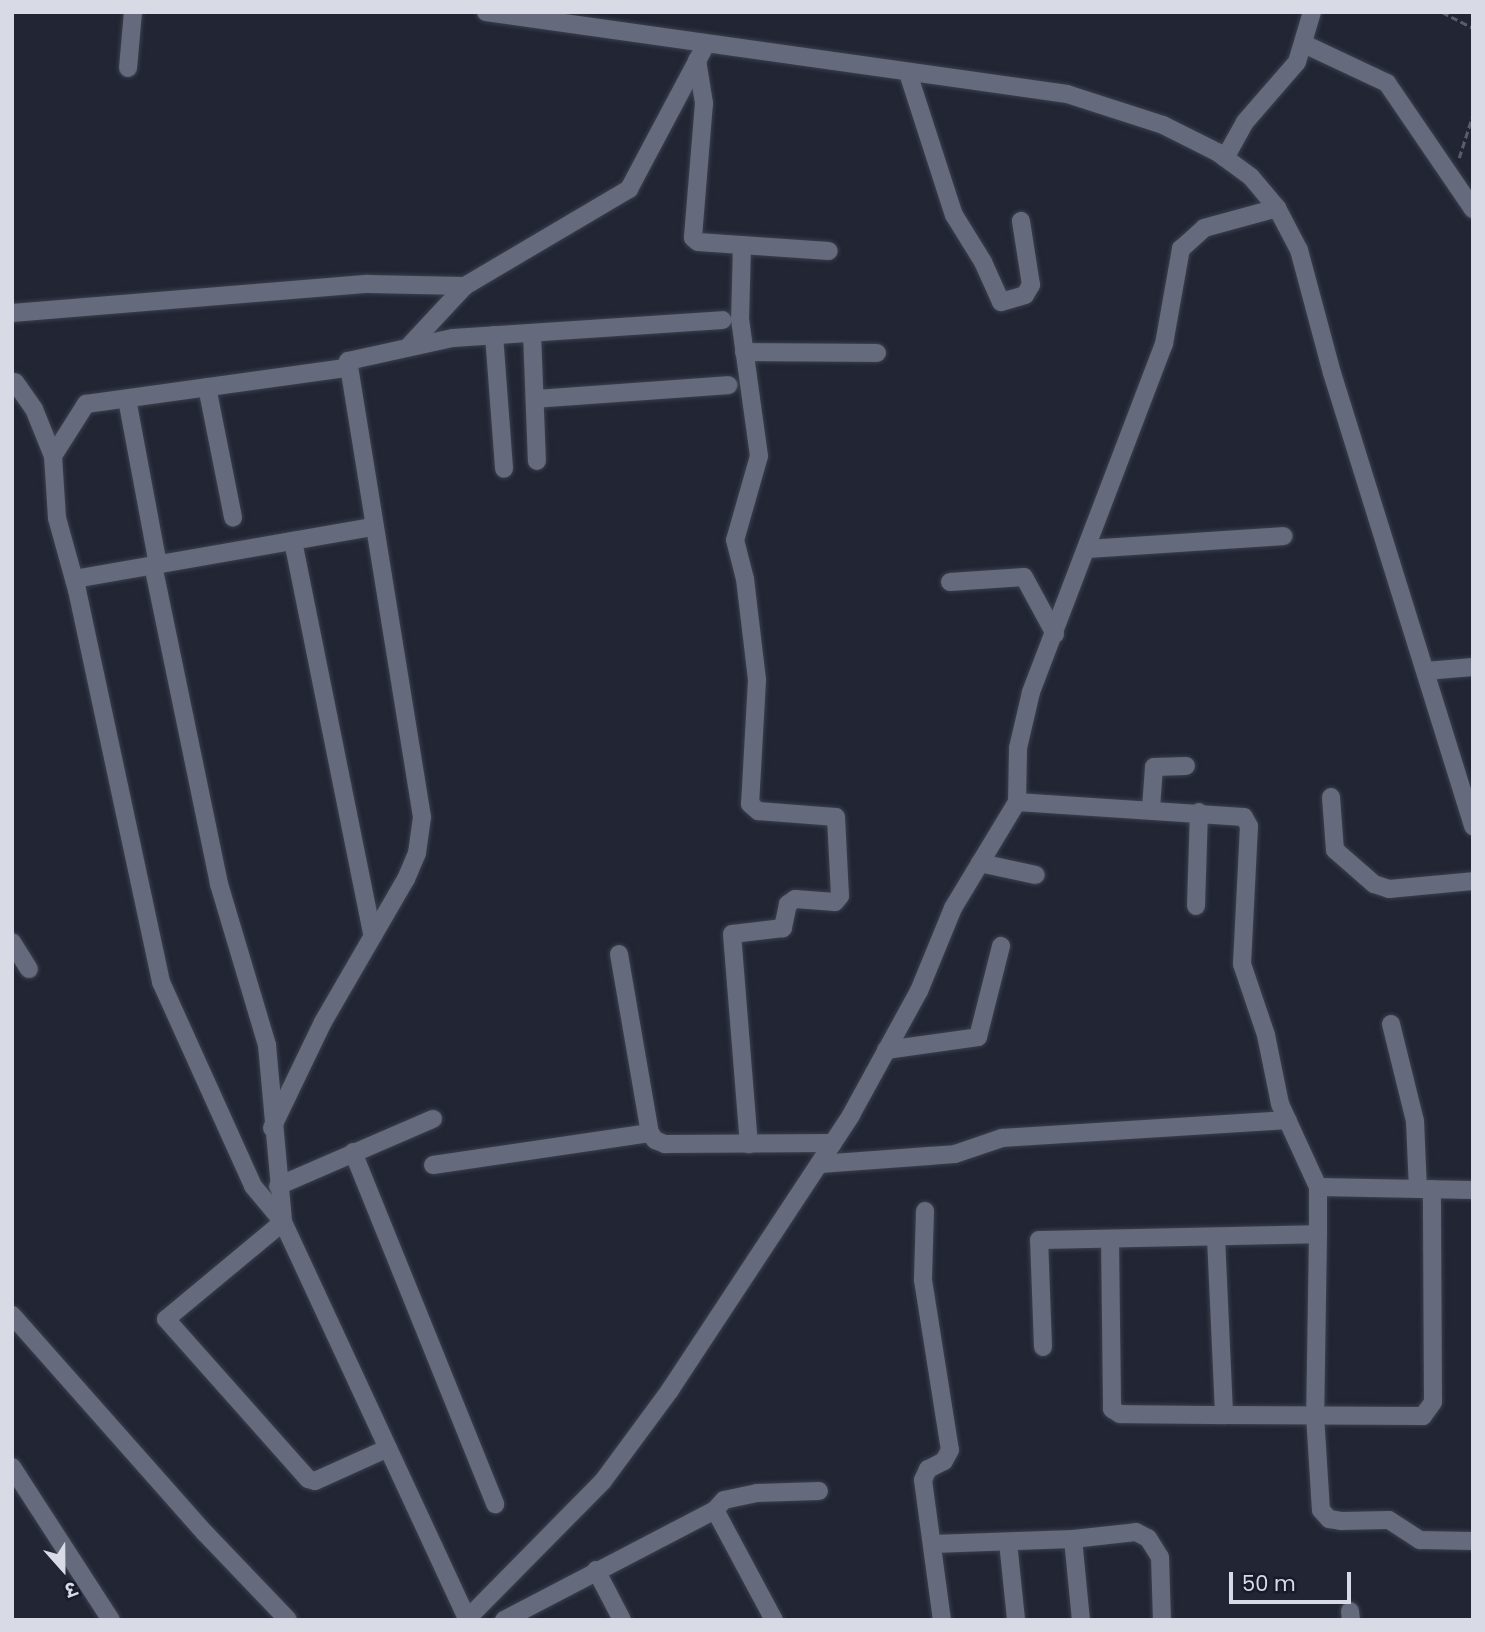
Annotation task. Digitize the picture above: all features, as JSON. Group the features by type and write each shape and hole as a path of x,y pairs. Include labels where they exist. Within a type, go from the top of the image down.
{"street":[{"path":"128,68 134,12"},
{"path":"486,12 1068,94 1163,125 1225,158 1251,177 1277,208 1298,250 1332,373 1473,827"},
{"path":"1225,158 1244,122 1297,62 1312,12"},
{"path":"410,346 465,286 629,188 706,44"},
{"path":"1304,44 1387,83 1473,209"},
{"path":"697,60 704,103 690,231 698,242 829,251"},
{"path":"908,73 954,215 984,262 997,298 1006,303 1025,295 1031,285 1021,221"},
{"path":"15,382 34,409 53,456 57,518 74,579 161,982 253,1186 282,1222 467,1619 603,1481 670,1390 820,1164 887,1050 919,991 953,908 1017,802 1018,748 1031,692 1089,549 1164,344 1181,249 1204,228 1277,208"},
{"path":"742,245 740,319 759,456 735,540 745,579 757,680 750,804 758,811 836,817 839,896 835,902 795,899 788,904 783,928 732,934 749,1144"},
{"path":"12,313 368,284 465,286"},
{"path":"53,456 86,404 346,368 356,357 410,346 494,335 722,320"},
{"path":"532,333 537,461"},
{"path":"494,335 504,469"},
{"path":"744,352 877,353"},
{"path":"272,1128 323,1023 417,853 422,817 346,368"},
{"path":"535,399 728,385"},
{"path":"207,387 233,517"},
{"path":"127,398 156,565 219,884 267,1045 282,1222"},
{"path":"74,579 373,527"},
{"path":"1089,549 1284,536"},
{"path":"293,541 373,936"},
{"path":"950,582 1024,577 1055,634"},
{"path":"1426,671 1473,667"},
{"path":"1151,808 1154,767 1186,766"},
{"path":"1331,797 1335,850 1374,884 1389,889 1473,881"},
{"path":"1017,802 1237,815 1249,826 1242,964 1287,1120 1318,1187 1315,1415 1318,1503 1329,1519 1389,1520 1420,1540 1473,1541"},
{"path":"1196,906 1199,812"},
{"path":"980,863 1036,875"},
{"path":"12,942 29,969"},
{"path":"887,1050 978,1037 1000,946"},
{"path":"619,954 650,1133 665,1144 833,1143"},
{"path":"1110,1239 1112,1409 1120,1414 1423,1416 1432,1408 1425,1189 1415,1121 1391,1024"},
{"path":"278,1185 433,1119"},
{"path":"820,1164 955,1154 1002,1138 1287,1120"},
{"path":"433,1165 650,1133"},
{"path":"353,1152 495,1504"},
{"path":"1318,1187 1473,1190"},
{"path":"925,1211 923,1280 950,1450 944,1461 924,1474 942,1620"},
{"path":"282,1222 167,1315 167,1322 312,1481 388,1448"},
{"path":"1043,1347 1038,1240 1318,1234"},
{"path":"1216,1237 1224,1415"},
{"path":"12,1315 20,1340 288,1620"},
{"path":"12,1467 111,1620"},
{"path":"504,1620 715,1510 724,1500 757,1493 820,1491"},
{"path":"715,1510 722,1515 774,1620"},
{"path":"933,1544 1073,1539 1136,1532 1149,1538 1160,1557 1162,1620"},
{"path":"1073,1539 1082,1620"},
{"path":"1008,1542 1016,1620"},
{"path":"596,1570 622,1620"}],"path":[{"path":"1442,12 1473,28"},
{"path":"1453,176 1473,114"}]}
